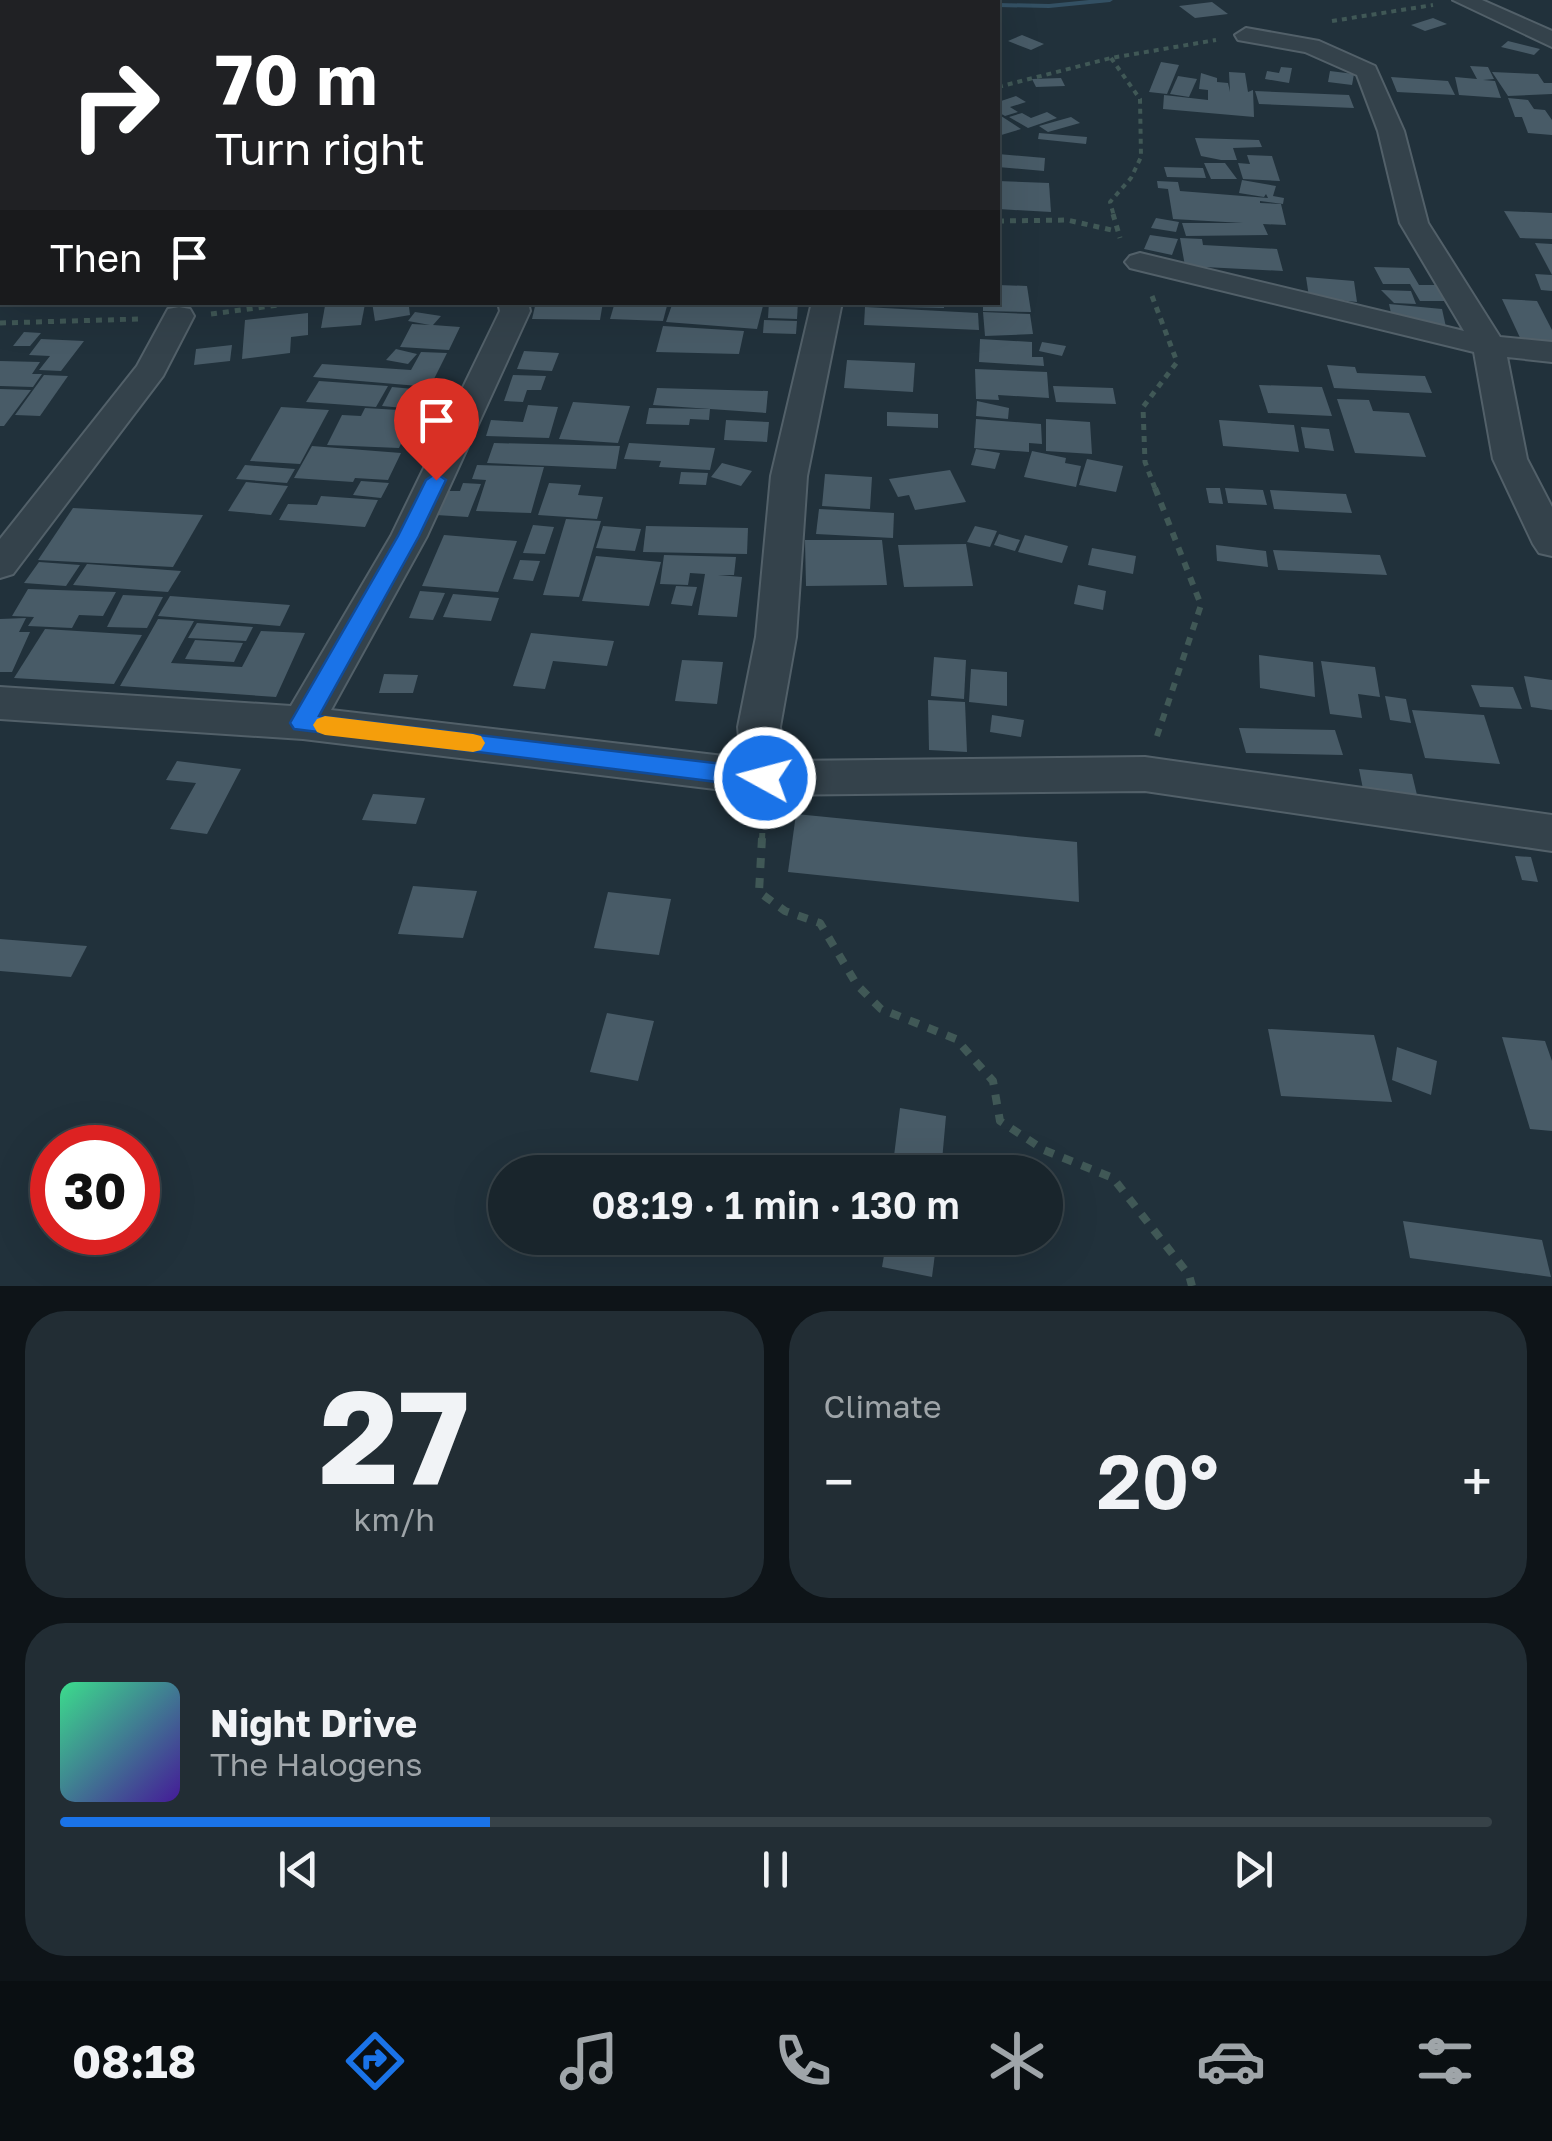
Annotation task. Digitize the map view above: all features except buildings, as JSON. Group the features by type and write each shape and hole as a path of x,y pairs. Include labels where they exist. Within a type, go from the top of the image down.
{"street":[{"path":"1464,0 1552,40"},
{"path":"1246,35 1312,46 1368,71 1392,131 1414,222 1489,346 1510,459 1552,544"},
{"path":"1140,262 1489,346 1552,352"},
{"path":"302,723 409,536 515,311 514,305"},
{"path":"765,778 759,728 776,637 789,476 826,305"},
{"path":"0,565 152,369 179,316"},
{"path":"0,703 302,723 765,778 1145,774 1552,833"}],"path":[{"path":"1111,58 1140,99 1140,157 1131,178 1110,202 1116,231 1140,262 1177,362 1143,407 1145,462 1201,605 1145,774"},
{"path":"1000,221 1067,220 1116,231"},
{"path":"765,778 759,892 785,911 820,923 857,985 881,1009 956,1039 993,1081 1000,1121 1044,1150 1113,1178 1188,1275 1192,1286"}],"waterway":[{"path":"1000,5 1049,6 1110,0"}],"slow traffic":[{"path":"325,725 473,743"}],"route":[{"path":"436,480 409,536 302,723 765,778"}]}
